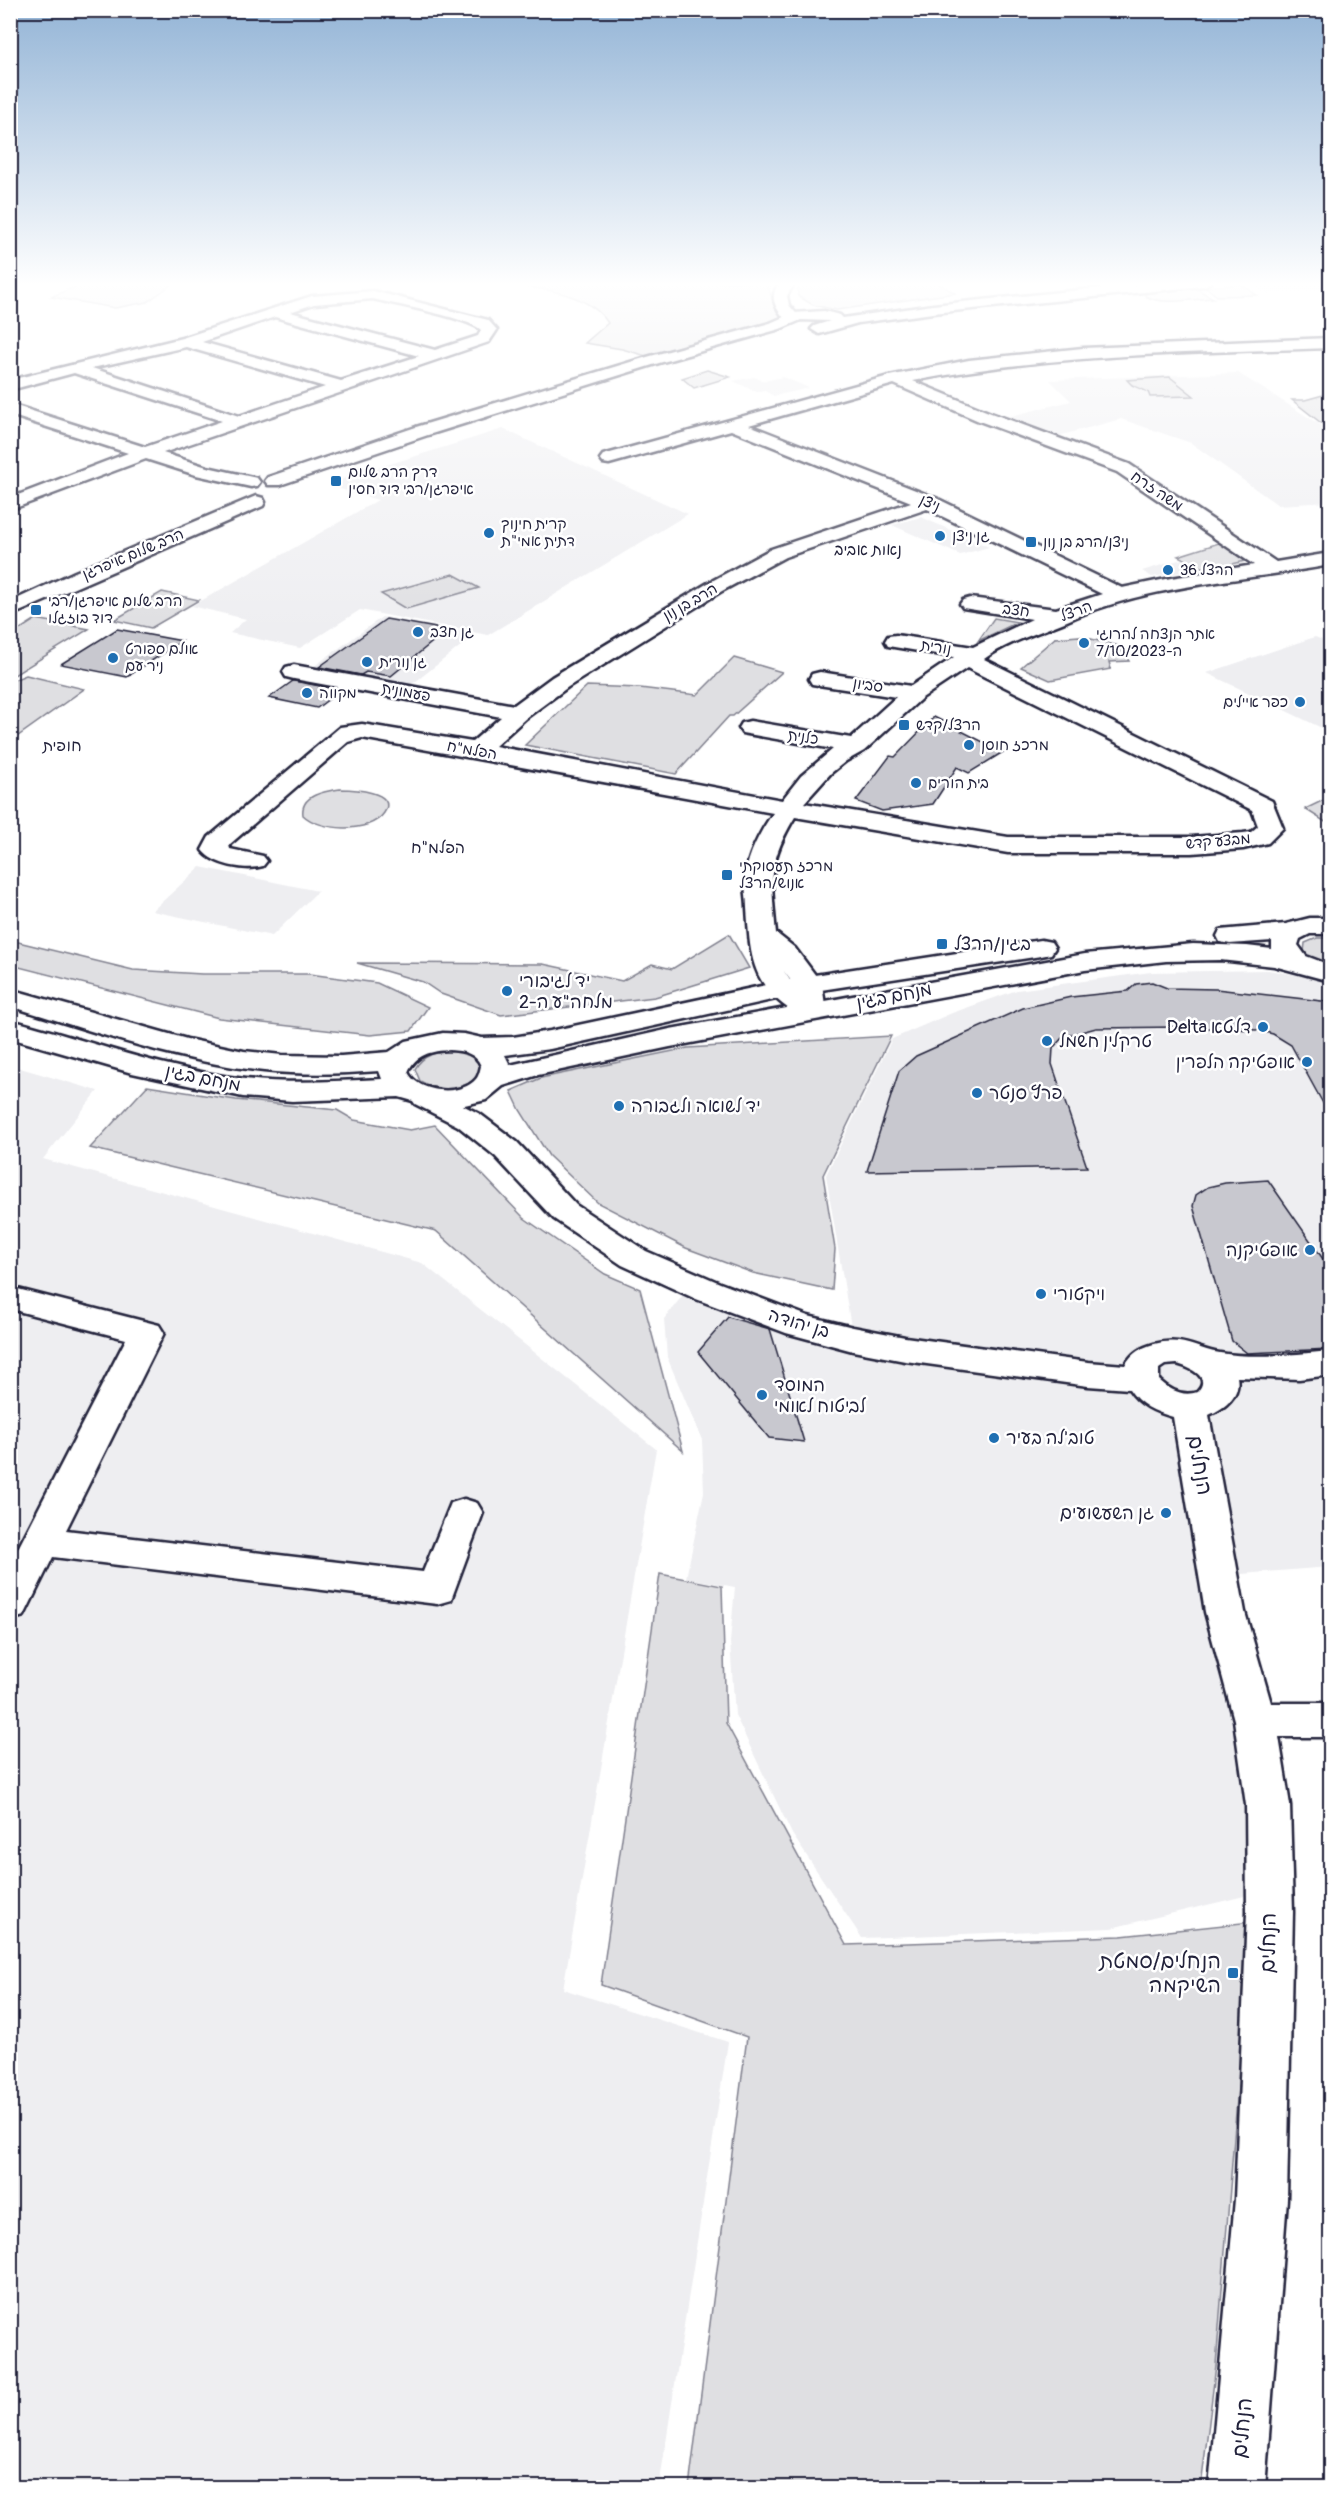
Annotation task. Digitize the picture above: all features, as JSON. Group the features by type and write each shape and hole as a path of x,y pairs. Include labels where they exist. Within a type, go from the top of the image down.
{"street":[{"path":"168,399 241,422"},
{"path":"10,505 147,453 309,399"},
{"name":"הרב שלום איפרגן","path":"10,595 77,561 422,431 529,399"},
{"name":"הרב שלום איפרגן","path":"10,610 262,492 562,399"},
{"path":"609,459 826,399"},
{"name":"משה זרח","path":"941,399 1123,468 1274,570"},
{"path":"10,410 262,492"},
{"name":"ניצן","path":"733,425 930,502 1120,595"},
{"path":"20,482 49,490"},
{"name":"הרב בן נון","path":"477,750 518,712 560,682 657,621 778,553 930,502"},
{"name":"הרצל","path":"801,995 771,976 762,935 758,879 763,852 787,808 834,758 856,746 916,693 972,657 1015,634 1120,595 1330,559"},
{"name":"חצב","path":"970,604 1062,616"},
{"name":"נורית","path":"896,641 972,657"},
{"name":"מבצע קדש","path":"811,813 1008,844 1192,845 1243,841 1259,837 1271,828 1263,806 972,657"},
{"name":"פעמונית","path":"294,672 518,712"},
{"name":"סביון","path":"820,678 916,693"},
{"name":"כלנית","path":"750,728 856,746"},
{"name":"הפלמ\"ח","path":"254,861 222,855 215,850 218,842 325,749 348,732 362,731 477,750 811,813"},
{"name":"הרצל","path":"758,879 788,852 811,813 853,761 856,746"},
{"name":"מנחם בגין","path":"478,1047 513,1046 801,995 980,956 1171,936 1244,936 1330,926"},
{"path":"1291,932 1284,939 1285,950 1301,964"},
{"name":"מנחם בגין","path":"488,1083 531,1068 801,995 969,982 1144,954 1197,951 1244,952 1272,956 1330,973"},
{"name":"מנחם בגין","path":"10,997 103,1024 245,1060 295,1064 375,1063 408,1082"},
{"name":"מנחם בגין","path":"10,1029 124,1062 224,1084 277,1091 408,1082"},
{"path":"456,1041 478,1047 495,1061 496,1069 488,1083 471,1094 456,1098 408,1082 413,1049 430,1043 456,1041"},
{"name":"בן יהודה","path":"408,1082 469,1120 506,1149 565,1212 634,1258 708,1291 798,1325 853,1339 905,1349 1088,1374 1141,1378"},
{"name":"בן יהודה","path":"488,1083 485,1108 506,1149"},
{"path":"10,1298 147,1333 113,1396 10,1605"},
{"path":"1212,1365 1222,1382 1220,1392 1214,1399 1204,1404 1190,1406 1163,1401 1152,1394 1141,1378 1141,1368 1146,1361 1164,1353 1189,1354 1212,1365 1299,1367 1330,1363"},
{"name":"הנחלים","path":"1190,1406 1226,1612 1255,1720 1268,1805 1270,1912 1261,2199 1237,2487"},
{"path":"41,1542 437,1589 464,1513"},
{"path":"1255,1720 1330,1719"}],"shaded area":[{"path":"1069,399 1279,399 1330,431 1330,502 1278,505 1191,443 1121,419 1058,436 1007,417 1071,401"},
{"path":"1330,399 1330,430 1292,400"},
{"name":"קרית חינוך דתית אמי\"ת","path":"503,429 688,514 488,635 360,610 300,648 230,633 246,619 192,606 378,500 330,486 345,478"},
{"name":"גן ניצן","path":"921,517 989,547 960,555 892,525"},
{"path":"1222,542 1245,561 1207,570 1178,556"},
{"path":"1182,559 1202,569 1152,577 1142,571"},
{"path":"453,574 479,588 406,609 381,594"},
{"path":"162,592 199,600 151,628 114,620"},
{"path":"382,617 476,634 410,686 313,667"},
{"path":"994,618 1018,622 978,641"},
{"path":"36,619 89,629 11,677 11,635"},
{"path":"1079,636 1119,646 1129,661 1109,662 1111,669 1050,680 1021,667 1055,638"},
{"name":"כפר איילים","path":"1315,637 1330,643 1330,732 1207,673"},
{"path":"734,658 782,672 733,716 729,716 676,774 525,745 587,686 640,688 697,695"},
{"path":"26,675 84,689 11,741 11,681"},
{"path":"340,789 363,791 380,796 385,800 387,806 384,813 377,820 368,824 344,828 320,824 303,815 303,808 309,799 321,793"},
{"path":"1330,797 1330,825 1305,809"},
{"path":"200,867 318,891 272,936 152,911"},
{"path":"729,934 749,968 655,997 501,1015 441,994 423,982 357,963 543,964 622,981 652,964 672,969"},
{"path":"1317,938 1330,938 1330,965 1314,960 1304,952 1305,943"},
{"path":"10,940 133,970 202,974 309,974 377,983 428,1007 411,1031 370,1035 219,1018 11,965"},
{"path":"1268,970 1330,981 1330,1567 1229,1575 1257,1893 1111,1928 862,1938 792,1834 735,1715 730,1642 735,1587 686,1578 704,1492 702,1440 667,1357 664,1319 683,1295 750,1319 853,1339 826,1175 892,1039 952,1013 1017,990 1151,972"},
{"path":"891,1036 823,1175 835,1249 832,1290 753,1273 686,1248 598,1203 549,1156 520,1110 511,1091 541,1078 688,1048"},
{"path":"455,1050 466,1052 481,1061 483,1073 468,1083 453,1088 436,1088 420,1081 415,1069 422,1060 437,1052"},
{"path":"10,1065 98,1091 43,1159 422,1263 656,1449 563,1989 728,2042 659,2487 11,2487"},
{"path":"147,1086 236,1100 337,1110 354,1120 410,1130 435,1125 524,1218 605,1274 640,1289 683,1451 436,1231 90,1148"},
{"path":"660,1574 722,1586 726,1723 846,1945 1121,1936 1251,1922 1216,2365 1201,2487 689,2487 747,2037 601,1985"}],"building":[{"path":"386,619 447,630 391,676 366,672 361,675 319,667"},
{"name":"אולם ספורט ניר עם","path":"117,629 182,641 127,677 61,664"},
{"name":"מקווה","path":"293,681 341,690 317,708 269,698"},
{"path":"934,717 1003,752 969,773 957,767 933,804 882,811 856,801 890,756 895,757"},
{"name":"פרץ סנטר","path":"1152,982 1167,988 1216,989 1330,1002 1330,1116 1291,1045 1273,1034 1257,1030 1179,1027 1096,1028 1063,1037 1053,1048 1052,1064 1087,1167 867,1171 899,1071 916,1056 1023,1008 1071,997 1128,991 1136,984"},
{"path":"1268,1180 1330,1269 1330,1349 1247,1353 1232,1341 1193,1206 1196,1195 1208,1187 1225,1183"},
{"name":"המוסד לביטוח לאומי","path":"728,1317 770,1329 804,1442 769,1438 698,1352"}],"place":[{"name":"דרך הרב שלום איפרגן/רבי דוד חסין","path":"336,481"},
{"name":"קרית חינוך דתית אמי\"ת","path":"489,533"},
{"name":"גן ניצן","path":"940,536"},
{"name":"ניצן/הרב בן נון","path":"1031,542"},
{"name":"הרצל 36","path":"1168,570"},
{"name":"הרב שלום איפרגן/רבי דוד בוזגלו","path":"36,610"},
{"name":"גן חצב","path":"418,632"},
{"name":"אתר הנצחה להרוגי ה-7/10/2023","path":"1084,643"},
{"name":"אולם ספורט ניר עם","path":"113,658"},
{"name":"גן נורית","path":"367,662"},
{"name":"מקווה","path":"307,693"},
{"name":"כפר איילים","path":"1300,702"},
{"name":"הרצל/קדש","path":"904,725"},
{"name":"מרכז חוסן","path":"969,745"},
{"name":"בית הורים","path":"916,783"},
{"name":"מרכז תעסוקתי אנוש/הרצל","path":"727,875"},
{"name":"בגין/הרצל","path":"942,944"},
{"name":"יד לגיבורי מלחה\"ע ה-2","path":"507,991"},
{"name":"Delta דלטא","path":"1263,1027"},
{"name":"טרקלין חשמל","path":"1047,1041"},
{"name":"אופטיקה הלפרין","path":"1307,1062"},
{"name":"פרץ סנטר","path":"977,1093"},
{"name":"יד לשואה ולגבורה","path":"619,1106"},
{"name":"אופטיקנה","path":"1310,1250"},
{"name":"ויקטורי","path":"1041,1294"},
{"name":"המוסד לביטוח לאומי","path":"762,1395"},
{"name":"טוב'לה בעיר","path":"994,1438"},
{"name":"גן השעשועים","path":"1166,1513"},
{"name":"הנחלים/סמטת השיקמה","path":"1233,1973"}],"district":[{"name":"נאות אביב","path":"868,549"},
{"name":"חופית","path":"62,745"},
{"name":"הפלמ\"ח","path":"438,847"}]}
